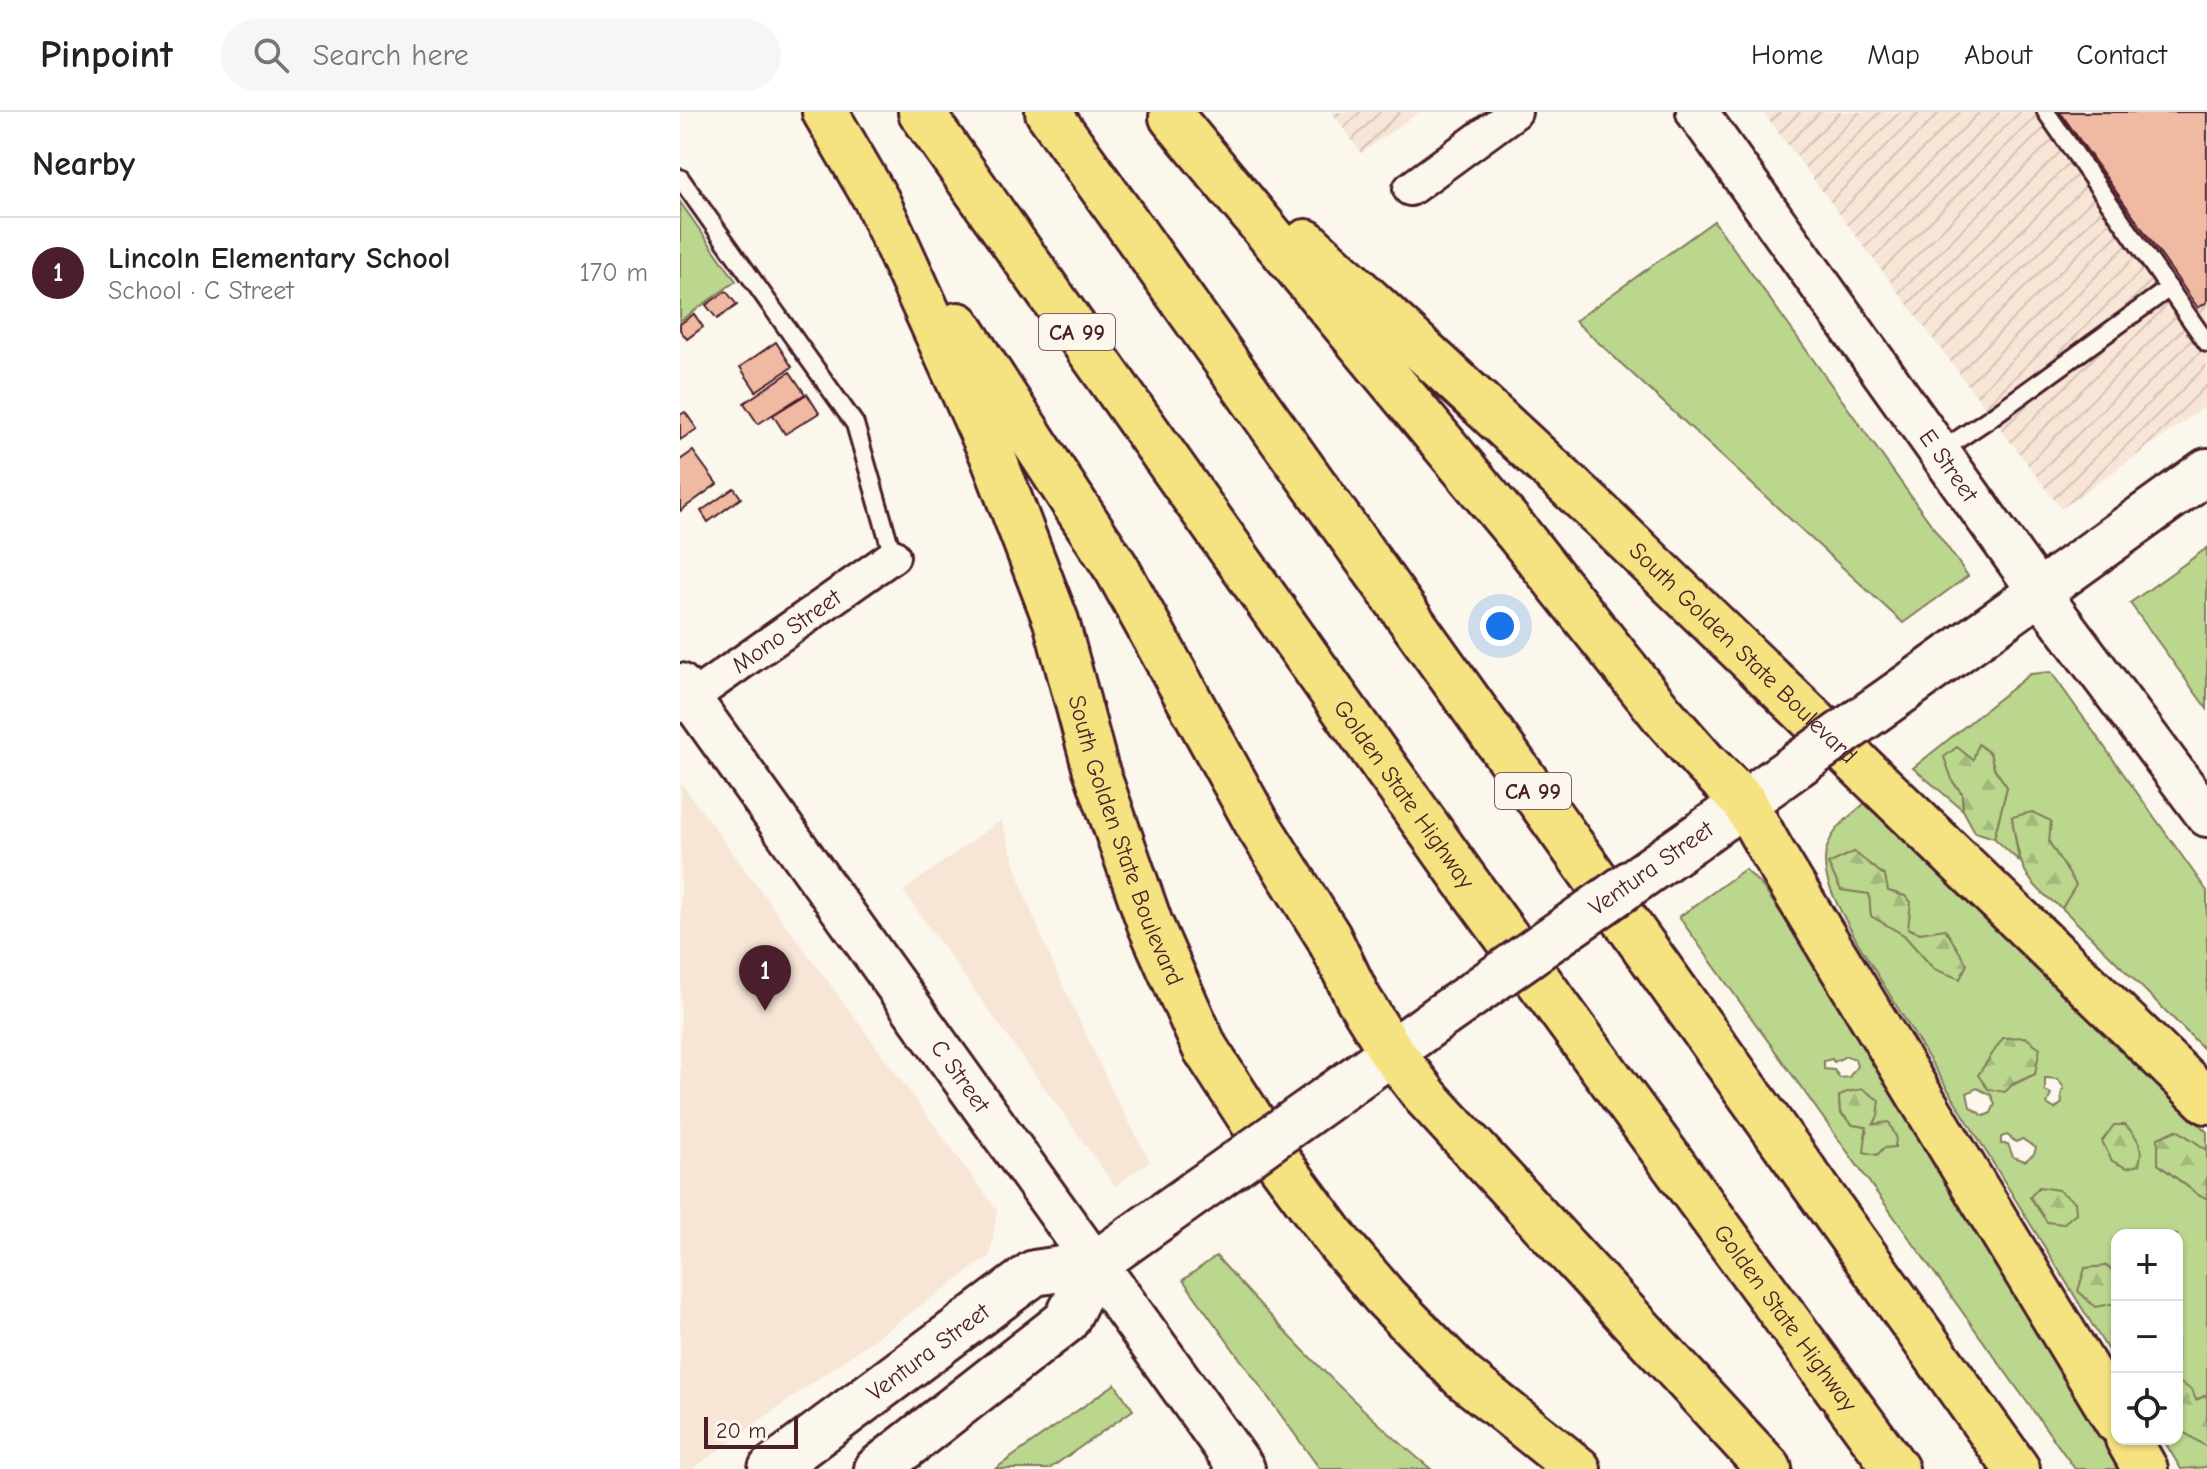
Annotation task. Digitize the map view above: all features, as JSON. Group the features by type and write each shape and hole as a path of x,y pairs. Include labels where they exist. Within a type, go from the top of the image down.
{"highway":[{"name":"South Golden State Boulevard","path":"825,112 877,201 992,454 1056,621 1095,767 1145,910 1205,1048 1278,1161 1338,1242 1385,1297 1462,1376 1578,1469"},
{"name":"Golden State Highway","path":"921,112 1465,880 1896,1469"},
{"name":"CA 99","path":"1048,112 2017,1469"},
{"name":"South Golden State Boulevard","path":"1169,114 1606,520 2207,1101"},
{"path":"1169,114 1520,536 1662,714 1744,802 2111,1411"},
{"path":"877,201 1117,569 1258,825 1328,936 1358,998 1391,1051 1427,1098 1769,1469"},
{"path":"2131,1445 2145,1469"}],"main road":[{"name":"Ventura Street","path":"771,1469 1034,1273 1095,1264 2207,471"},
{"name":"Ventura Street","path":"880,1468 1066,1321 1095,1264"},
{"name":"C Street","path":"1095,1264 1242,1469"}],"street":[{"path":"1410,189 1515,112"},
{"name":"E Street","path":"1697,112 2039,592 2207,816"},
{"name":"Mono Street","path":"683,696 893,556"},
{"name":"C Street","path":"683,696 1095,1264"}],"lane":[{"path":"2046,112 2207,343"},
{"path":"680,178 855,424 893,556"},
{"path":"1939,452 2169,288"}],"shaded area":[{"path":"1332,112 1419,112 1361,153"},
{"path":"1763,112 2207,112 2207,405 2061,509"},
{"path":"681,783 997,1210 990,1256 692,1469 680,1469"},
{"path":"1001,820 1027,901 1052,962 1114,1095 1150,1161 1115,1186 903,891"}],"green space":[{"path":"680,202 736,281 680,321"},
{"path":"1714,221 1968,576 1903,623 1575,321"},
{"path":"2207,548 2207,709 2130,603"},
{"path":"2051,672 2207,891 2207,1052 2062,908 2075,885 2049,842 2012,817 2019,861 1994,838 2007,787 1994,768 1990,753 1973,761 1953,782 1962,793 1963,810 1913,768 2030,674"},
{"path":"1978,744 1990,753 1994,768 2007,787 1994,838 1975,832 1963,810 1962,793 1953,782 1944,757 1957,747 1973,760"},
{"path":"1867,801 2207,1132 2207,1150 2177,1130 2158,1139 2158,1164 2207,1198 2207,1395 2196,1400 2183,1387 2183,1229 2111,1229 2111,1269 2106,1266 2111,1283 2111,1355 1858,943 1830,889 1825,860 1828,846 1846,820","holes":["1888,891 1905,896 1908,928 1920,933 1934,969 1904,935 1871,916 1870,894","2003,1039 2035,1074 2013,1085 1996,1050","2045,1078 2058,1079 2064,1088 2062,1103 2055,1109 2047,1104 2051,1094 2045,1091","1977,1088 1991,1095 1995,1104 1991,1113 1984,1116 1970,1107 1967,1093","2007,1135 2016,1142 2022,1139 2036,1148 2034,1154 2025,1161 2013,1157 2008,1144 2001,1144 2001,1137"]},
{"path":"2032,812 2051,821 2049,842 2076,885 2062,908 2030,880 2020,859 2012,817"},
{"path":"1854,852 1885,876 1888,891 1905,896 1911,902 1908,929 1920,933 1945,929 1967,964 1960,979 1934,969 1904,935 1871,916 1869,894 1841,890 1828,864"},
{"path":"1745,869 1762,886 1787,922 2120,1469 2075,1469 1679,917","holes":["1846,1056 1855,1059 1857,1066 1849,1077 1840,1078 1834,1070 1824,1069 1824,1061 1832,1059 1834,1062","1839,1097 1873,1125 1889,1123 1896,1137 1865,1137 1867,1127 1853,1125 1840,1113"]},
{"path":"2025,1037 2040,1048 2035,1074 2013,1084 2005,1092 1988,1089 1978,1075 2003,1038"},
{"path":"1863,1089 1880,1101 1874,1124 1889,1122 1896,1137 1895,1147 1884,1148 1877,1155 1864,1152 1867,1127 1853,1125 1840,1112 1839,1097"},
{"path":"2114,1125 2125,1125 2136,1138 2141,1153 2139,1165 2127,1168 2112,1161 2102,1141"},
{"path":"2177,1130 2207,1150 2207,1198 2158,1164 2158,1138"},
{"path":"2039,1187 2058,1190 2075,1202 2076,1213 2063,1224 2047,1222 2030,1197"},
{"path":"1216,1256 1319,1367 1431,1469 1320,1469 1183,1280"},
{"path":"2106,1266 2111,1269 2111,1304 2095,1307 2078,1291 2085,1268"},
{"path":"1115,1384 1133,1410 1049,1469 995,1469"},
{"path":"2183,1385 2192,1390 2196,1400 2207,1395 2207,1447 2183,1432"},
{"path":"2183,1432 2207,1447 2207,1467 2181,1469 2167,1445 2183,1445"}],"building":[{"path":"2060,112 2207,112 2207,302 2198,308"},
{"path":"726,291 737,305 717,319 706,305"},
{"path":"694,314 703,327 687,339 680,330 680,324"},
{"path":"776,342 792,367 756,391 740,367"},
{"path":"790,372 805,394 758,424 744,403"},
{"path":"807,394 819,413 785,434 773,415"},
{"path":"685,412 697,429 680,440 680,415"},
{"path":"693,451 717,484 680,511 680,460"},
{"path":"734,488 741,498 708,522 701,511"}],"place":[{"name":"Lincoln Elementary School","path":"765,1011"}]}
